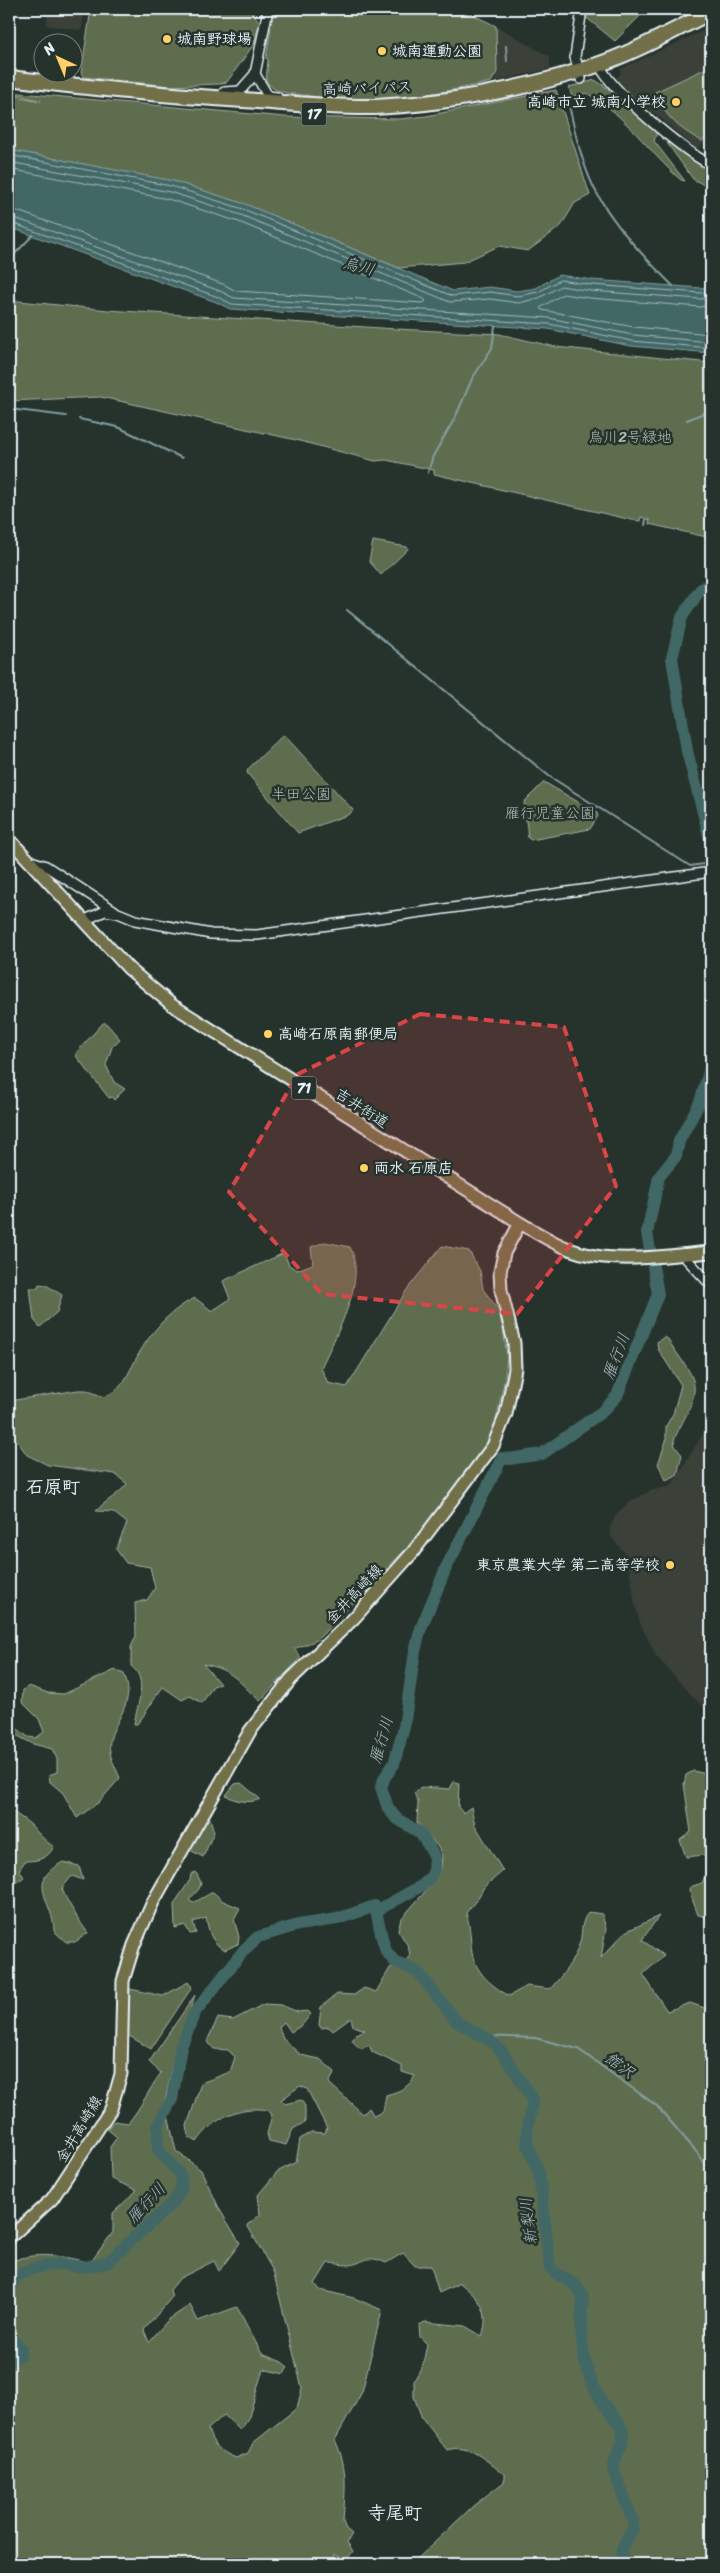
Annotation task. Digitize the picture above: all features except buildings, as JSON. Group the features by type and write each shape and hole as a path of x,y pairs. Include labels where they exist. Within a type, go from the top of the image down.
{"highway":[{"name":"高崎バイパス","path":"601,68 711,12"},
{"name":"高崎バイパス","path":"9,88 175,104 344,116 434,110 509,97 579,75 601,68 711,22"},
{"name":"高崎バイパス","path":"9,78 177,96 316,106 376,107 438,101 579,75"}],"main road":[{"name":"吉井街道","path":"9,839 128,968 172,1005 520,1223 545,1238 584,1254 619,1258 682,1254"},
{"name":"金井高崎線","path":"9,2238 52,2199 111,2109 121,2074 123,1981 127,1965 153,1902 250,1731 291,1680 354,1618 413,1552 493,1446 506,1414 515,1368 514,1343 501,1290 500,1272 504,1253 520,1223"},
{"name":"71","path":"682,1254 711,1252"}],"street":[{"path":"177,96 207,91 234,93 245,87 255,74 268,9"},
{"path":"579,75 575,56 582,9"},
{"path":"601,68 610,82 680,145 711,164"},
{"path":"255,74 268,96 292,98 316,106"},
{"path":"28,860 46,866 118,913 135,920 211,934 257,935 711,872"},
{"path":"85,920 105,911 118,913"},
{"path":"682,1254 711,1285"}],"highlighted area":[{"path":"420,1014 564,1027 616,1186 517,1314 322,1294 229,1192 298,1074"}],"shaded area":[{"path":"49,9 85,9 82,28 80,30 46,25"},
{"path":"496,26 550,57 550,69 491,82 497,72"},
{"name":"高崎市立 城南小学校","path":"711,27 711,137 697,149 615,80 621,73 620,69"},
{"name":"東京農業大学 第二高等学校","path":"711,1421 711,1712 697,1701 656,1656 640,1623 625,1553 611,1537 610,1527 617,1513 628,1503 650,1491 671,1486"}],"green space":[{"name":"城南運動公園","path":"91,9 251,9 259,22 271,24 275,9 461,9 496,26 497,72 491,82 397,98 327,98 287,93 273,88 266,80 268,60 266,58 271,28 259,25 254,44 227,82 220,84 170,86 84,77 82,67"},
{"path":"586,9 646,10 615,41 583,15"},
{"path":"711,66 711,133 702,141 686,132 673,121 663,108 655,92"},
{"path":"595,80 618,95 658,130 654,141 685,181 681,180 669,169 624,122 600,101 586,93 572,97 569,87"},
{"path":"556,90 590,195 575,203 561,226 528,251 499,246 464,262 399,268 245,204 173,181 9,150 9,95 41,101 9,92 285,117 400,119 426,116"},
{"path":"668,140 689,157 711,169 711,189 693,179 667,143"},
{"name":"烏川2号緑地","path":"9,300 108,310 499,334 556,347 711,363 711,538 649,524 650,520 641,517 640,521 632,520 434,474 434,470 386,460 375,461 296,440 101,397 9,401"},
{"path":"373,541 407,547 408,549 381,575 369,561"},
{"name":"半田公園","path":"282,736 285,736 353,810 350,814 298,833 247,773 248,769"},
{"name":"雁行児童公園","path":"544,782 597,813 598,816 590,829 531,840 528,838 524,802"},
{"path":"103,1023 106,1023 120,1039 112,1047 106,1065 114,1082 125,1089 114,1100 112,1097 109,1098 76,1056 76,1053"},
{"path":"325,1242 350,1247 354,1261 355,1276 348,1308 321,1368 328,1383 347,1387 408,1288 442,1246 469,1251 480,1271 483,1289 500,1312 507,1356 505,1378 494,1430 483,1454 408,1547 317,1640 294,1649 301,1657 260,1701 229,1673 203,1664 220,1684 213,1686 202,1703 190,1696 182,1700 163,1687 141,1720 134,1724 141,1685 136,1671 131,1666 131,1647 136,1636 135,1603 147,1600 155,1588 150,1567 126,1563 116,1549 127,1523 113,1512 96,1511 127,1484 115,1474 48,1465 27,1455 9,1429 9,1401 78,1390 86,1390 104,1397 123,1383 145,1343 159,1325 185,1303 195,1298 212,1311 230,1299 223,1281 284,1253 289,1265 297,1270 313,1264 311,1247"},
{"path":"39,1284 46,1285 62,1295 57,1312 40,1327 34,1320 30,1288 38,1288"},
{"path":"664,1337 668,1339 688,1369 694,1388 694,1395 688,1411 674,1440 675,1446 682,1455 677,1475 666,1480 658,1464 666,1441 666,1426 673,1414 681,1385 658,1349 657,1342"},
{"path":"115,1670 124,1674 128,1686 125,1706 112,1733 110,1743 110,1752 120,1778 99,1802 77,1818 63,1793 50,1782 49,1775 57,1772 57,1759 52,1749 33,1744 14,1734 14,1726 28,1737 36,1738 44,1732 39,1719 22,1702 23,1690 29,1686 48,1693 64,1694"},
{"path":"693,1771 711,1775 711,1931 707,1917 698,1915 689,1890 690,1887 702,1883 707,1869 706,1859 704,1855 686,1857 680,1840 691,1832 684,1784 686,1775"},
{"path":"454,1781 459,1783 458,1807 463,1813 471,1807 475,1825 503,1871 484,1887 466,1913 472,1953 478,1969 488,1981 509,1996 527,1986 550,1989 575,1955 580,1942 583,1923 589,1912 602,1914 606,1929 601,1958 625,1932 659,1916 642,1940 664,1956 643,1974 667,2011 690,2003 711,2010 711,2564 412,2564 473,2506 504,2482 504,2474 470,2451 455,2448 447,2450 422,2418 414,2397 414,2381 423,2364 427,2344 420,2337 419,2325 425,2322 465,2326 482,2336 485,2319 482,2306 478,2300 460,2283 439,2293 431,2266 415,2266 403,2253 386,2263 369,2259 348,2265 328,2263 315,2284 320,2290 354,2298 382,2310 362,2392 335,2440 342,2461 345,2480 343,2522 346,2529 352,2534 347,2542 353,2551 346,2561 334,2554 336,2564 320,2564 318,2560 315,2564 9,2564 9,2263 38,2255 59,2256 90,2263 113,2232 113,2213 137,2190 111,2179 110,2147 117,2137 107,2129 114,2121 128,2123 137,2111 161,2073 149,2062 195,1995 173,2062 165,2102 176,2151 201,2170 220,2210 240,2243 219,2271 214,2261 180,2278 170,2290 172,2297 144,2330 149,2342 168,2320 190,2305 198,2321 237,2307 262,2354 282,2362 288,2367 284,2374 263,2369 248,2420 240,2430 224,2415 208,2429 215,2444 231,2456 236,2458 248,2453 253,2443 297,2408 302,2388 273,2271 247,2225 260,2215 258,2195 277,2172 296,2162 300,2139 311,2132 325,2133 327,2128 307,2089 300,2086 281,2100 285,2104 301,2100 305,2106 305,2122 293,2129 286,2145 269,2141 267,2134 272,2115 268,2110 257,2109 228,2115 211,2126 197,2142 189,2137 187,2126 201,2083 230,2072 235,2057 228,2050 214,2049 207,2041 218,2018 233,2020 264,2004 281,2005 298,2012 308,2011 311,2014 302,2025 291,2032 284,2022 279,2027 283,2039 301,2055 320,2059 335,2072 329,2083 363,2114 369,2108 374,2116 383,2111 386,2095 406,2086 415,2076 402,2072 402,2066 372,2052 369,2045 361,2049 352,2041 356,2034 365,2030 353,2026 351,2018 333,2031 329,2027 321,2028 319,2025 321,2007 337,1994 354,1995 364,1988 376,1992 390,1968 406,1961 410,1955 408,1946 398,1930 401,1919 436,1879 441,1867 442,1856 438,1847 417,1823 418,1802 414,1793 421,1787 450,1789"},
{"path":"241,1783 260,1799 256,1801 242,1801 226,1795 235,1784"},
{"path":"9,1808 29,1823 54,1847 42,1858 25,1861 19,1870 24,1877 17,1882 9,1883"},
{"path":"209,1815 214,1832 203,1857 190,1850"},
{"path":"63,1862 79,1866 83,1880 72,1876 62,1888 69,1904 88,1933 75,1942 66,1942 54,1931 53,1921 44,1893 45,1877 51,1870"},
{"path":"196,1872 201,1883 199,1889 189,1900 193,1903 213,1892 223,1901 240,1908 234,1919 239,1937 238,1944 225,1950 220,1947 211,1937 206,1918 193,1922 196,1933 190,1934 185,1925 175,1928 174,1904 190,1880 191,1874"},
{"path":"188,1982 192,1987 151,2049 126,2034 130,1989 163,1996"}],"water":[{"name":"烏川","path":"9,150 173,181 245,204 453,291 490,287 517,291 536,288 559,275 592,280 701,288 711,286 711,353 631,346 548,329 230,309 216,302 9,227"}],"waterway":[{"path":"506,46 507,61"},
{"path":"568,100 575,133 594,188 610,215 630,240 673,286"},
{"path":"9,260 33,235"},
{"path":"428,473 433,456 455,418 472,379 492,348 495,326"},
{"path":"9,409 66,416"},
{"path":"687,420 711,410"},
{"path":"79,419 118,427 182,458"},
{"path":"645,525 646,520"},
{"name":"雁行川","path":"711,582 700,590 682,617 672,658 687,751 711,843"},
{"path":"347,610 549,776 690,866 711,863"},
{"name":"雁行川","path":"375,1906 376,1911 423,1885 431,1877 434,1870 435,1858 428,1845 420,1833 396,1818 388,1808 381,1787 394,1764 404,1727 415,1651 421,1628 446,1568 502,1458 509,1459 542,1454 603,1411 617,1396 658,1294 647,1233 659,1177 676,1156 679,1141 700,1102 711,1065"},
{"name":"新梨川","path":"375,1906 386,1951 394,1961 418,1972 457,2022 491,2041 502,2052 533,2099 527,2143 539,2173 550,2268 575,2285 583,2296 582,2336 588,2372 599,2397 619,2422 623,2432 623,2441 613,2469 633,2521 633,2529 622,2548 621,2564"},
{"name":"雁行川","path":"9,2293 14,2278 29,2270 59,2264 84,2267 107,2263 174,2201 182,2186 180,2174 158,2150 158,2125 172,2099 181,2047 195,2012 244,1950 258,1937 298,1925 337,1919 375,1906"},
{"name":"館沢","path":"482,2036 535,2038 578,2049 657,2106 695,2150 711,2173"},
{"name":"雁行川","path":"9,2336 21,2348 20,2355 9,2361"}],"place":[{"name":"城南野球場","path":"167,39"},
{"name":"城南運動公園","path":"382,51"},
{"name":"高崎市立 城南小学校","path":"676,102"},
{"name":"高崎石原南郵便局","path":"268,1034"},
{"name":"両水 石原店","path":"364,1168"},
{"name":"東京農業大学 第二高等学校","path":"670,1565"}],"district":[{"name":"石原町","path":"53,1487"},
{"name":"寺尾町","path":"395,2513"}]}
